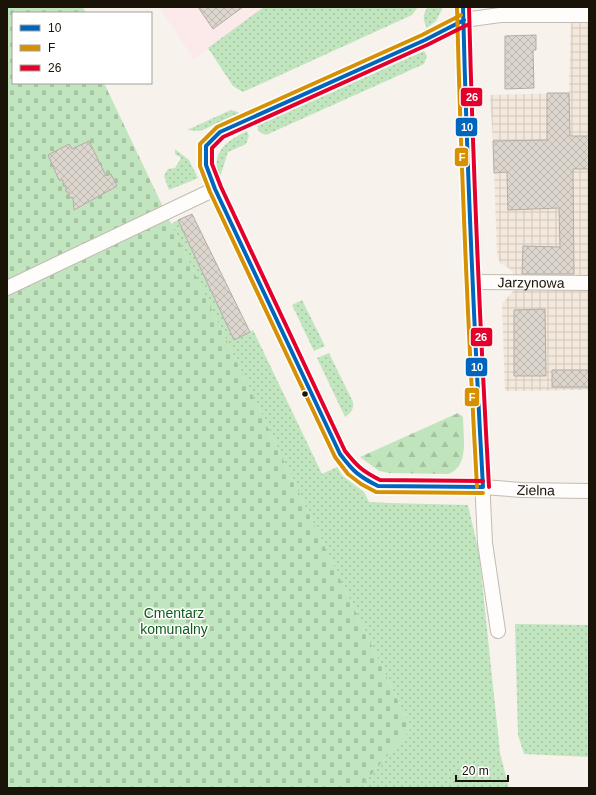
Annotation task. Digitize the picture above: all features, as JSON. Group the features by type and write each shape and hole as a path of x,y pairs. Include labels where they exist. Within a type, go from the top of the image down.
{"street":[{"path":"498,631 485,543 484,487 466,134 463,13 500,15 589,15"},
{"path":"7,288 215,189"},
{"name":"Jarzynowa","path":"473,282 589,284"},
{"name":"Zielna","path":"484,487 522,490 589,491"}],"shaded area":[{"path":"159,7 264,7 194,59"},
{"path":"571,20 589,20 589,276 514,275 510,269 500,263 497,254 490,95 569,93"},
{"path":"514,290 589,290 589,390 505,391 502,304"}],"green space":[{"name":"Cmentarz komunalny","path":"7,7 83,7 86,12 12,12 12,84 104,84 411,728 360,788 7,788"},
{"path":"264,7 418,7 412,15 243,92 233,86 208,48"},
{"path":"428,7 443,7 436,21 427,28 424,18"},
{"path":"424,51 427,56 424,64 266,135 259,132 257,126"},
{"path":"231,110 239,113 199,131 187,130"},
{"path":"247,131 249,136 246,144 228,152 220,177 218,178 217,161 222,148 232,139"},
{"path":"175,149 189,160 198,178 169,190 164,176 168,169 175,168 181,158 175,154"},
{"path":"178,220 234,339 253,330 322,474 337,467 343,476 364,492 369,502 468,505 479,553 500,753 509,788 360,788 411,728 171,224"},
{"path":"302,300 325,346 314,351 292,305"},
{"path":"329,353 353,402 352,411 345,417 317,358"},
{"path":"458,413 463,417 464,450 460,465 448,474 389,473 379,471 360,457"},
{"path":"515,624 589,625 589,757 524,754 518,735"}],"building":[{"path":"198,7 243,7 213,29"},
{"path":"536,35 536,50 533,50 534,88 505,89 505,36"},
{"path":"547,93 569,93 570,136 589,136 589,169 573,169 574,274 522,274 523,246 560,247 559,208 508,210 507,172 494,173 493,141 547,140"},
{"path":"89,141 106,176 111,174 117,186 74,210 73,198 69,197 69,192 66,192 66,186 63,186 63,180 59,180 48,155 69,144 72,149"},
{"path":"192,214 250,332 234,340 178,220"},
{"path":"545,309 546,376 514,376 514,310"},
{"path":"552,370 589,370 589,387 552,387"}],"transit line":[{"name":"F","path":"457,7 465,247 477,487"},
{"name":"10","path":"463,7 471,247 483,487"},
{"name":"26","path":"469,7 477,247 489,487"},
{"name":"F","path":"461,15 422,35 217,127 200,144 200,166 210,192 335,457 348,474 361,484 376,492 483,493"},
{"name":"10","path":"464,20 425,40 220,132 206,146 206,165 215,189 340,454 349,465 356,473 378,486 483,487"},
{"name":"26","path":"467,25 427,45 223,137 212,148 212,164 221,187 345,451 349,456 364,471 380,480 483,481"}]}
